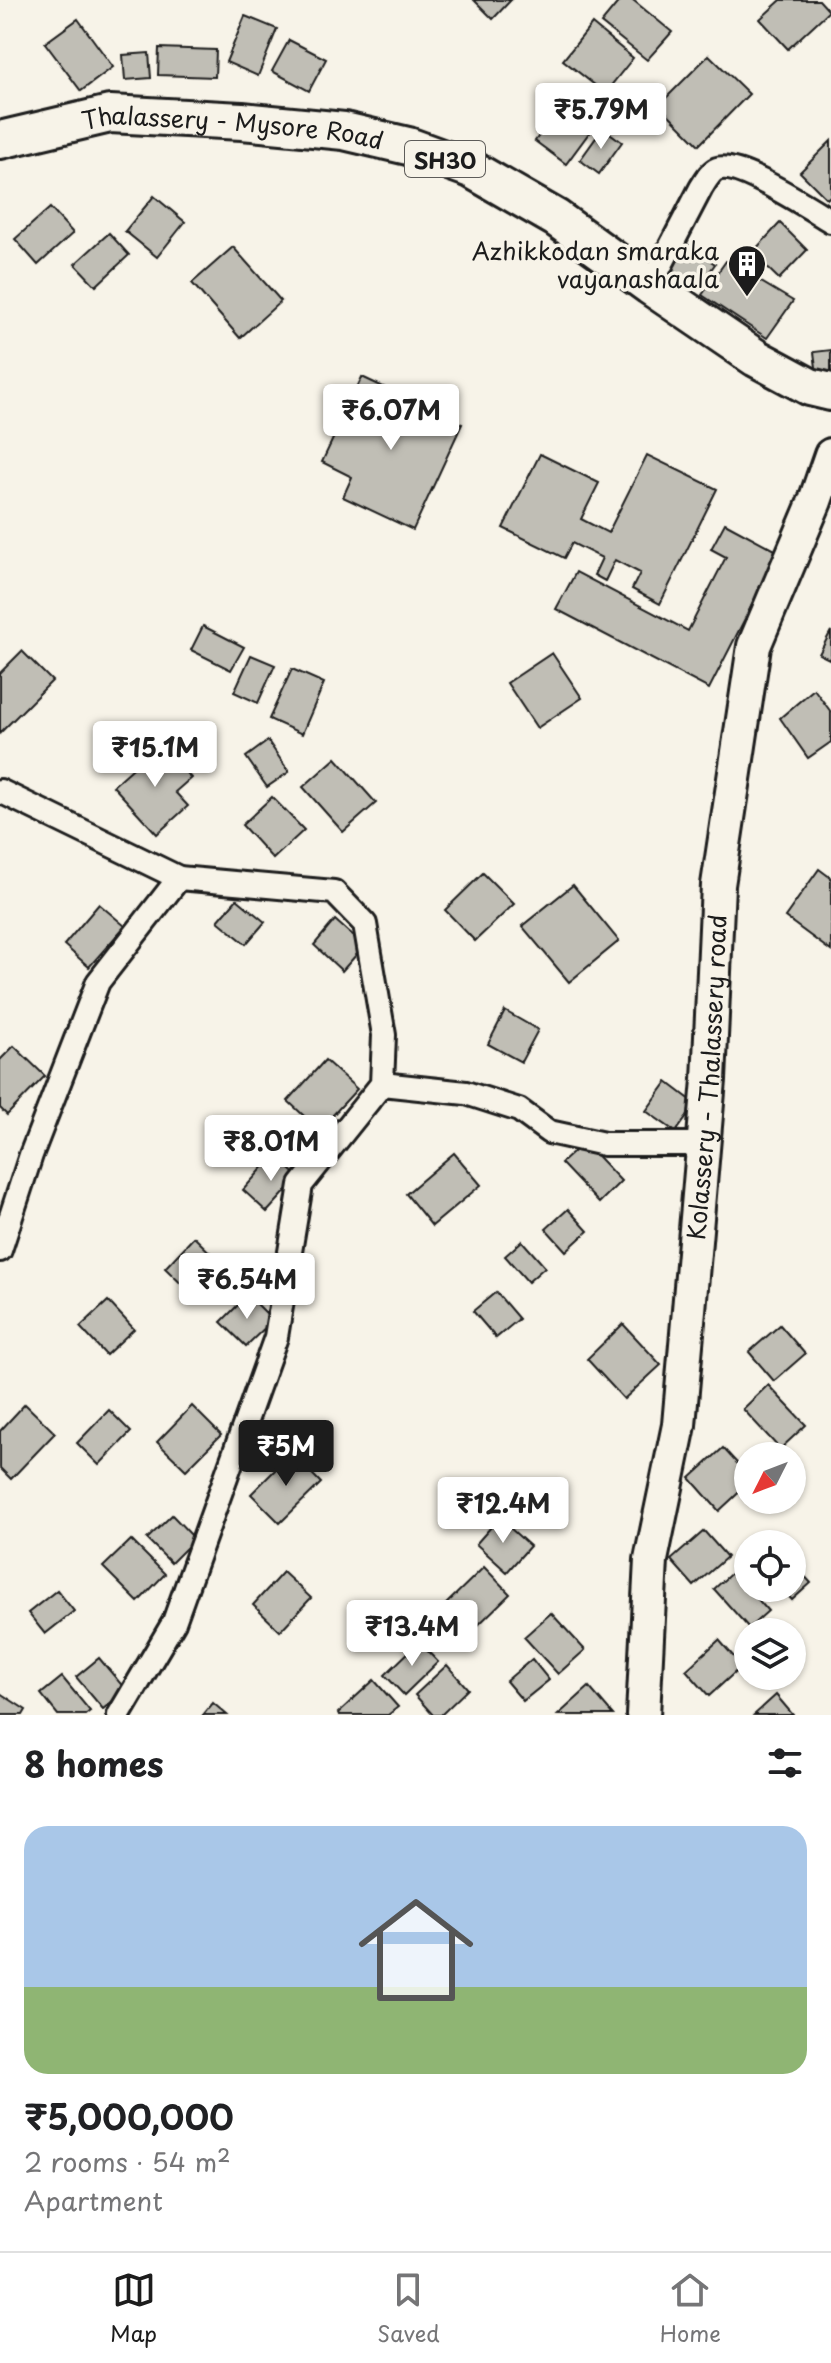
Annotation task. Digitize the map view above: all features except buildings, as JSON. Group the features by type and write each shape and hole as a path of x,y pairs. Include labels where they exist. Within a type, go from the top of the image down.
{"main road":[{"name":"Thalassery - Mysore Road","path":"0,140 110,114 242,121 344,131 408,146 471,169 556,218 756,358 810,387 831,392"},
{"name":"Kolassery - Thalassery road","path":"643,1715 651,1560 679,1425 704,1144 718,885 754,646 831,455"}],"street":[{"path":"650,286 701,188 717,169 727,168 753,177 831,221"},
{"path":"0,791 179,878 334,892 365,924 384,1035 382,1084 301,1185 276,1337 174,1622 119,1715"},
{"path":"0,1250 31,1155 98,982 179,878"},
{"path":"382,1084 466,1093 519,1110 549,1132 604,1144 704,1144"}],"place":[{"name":"Azhikkodan smaraka vayanashaala","path":"747,298"}]}
